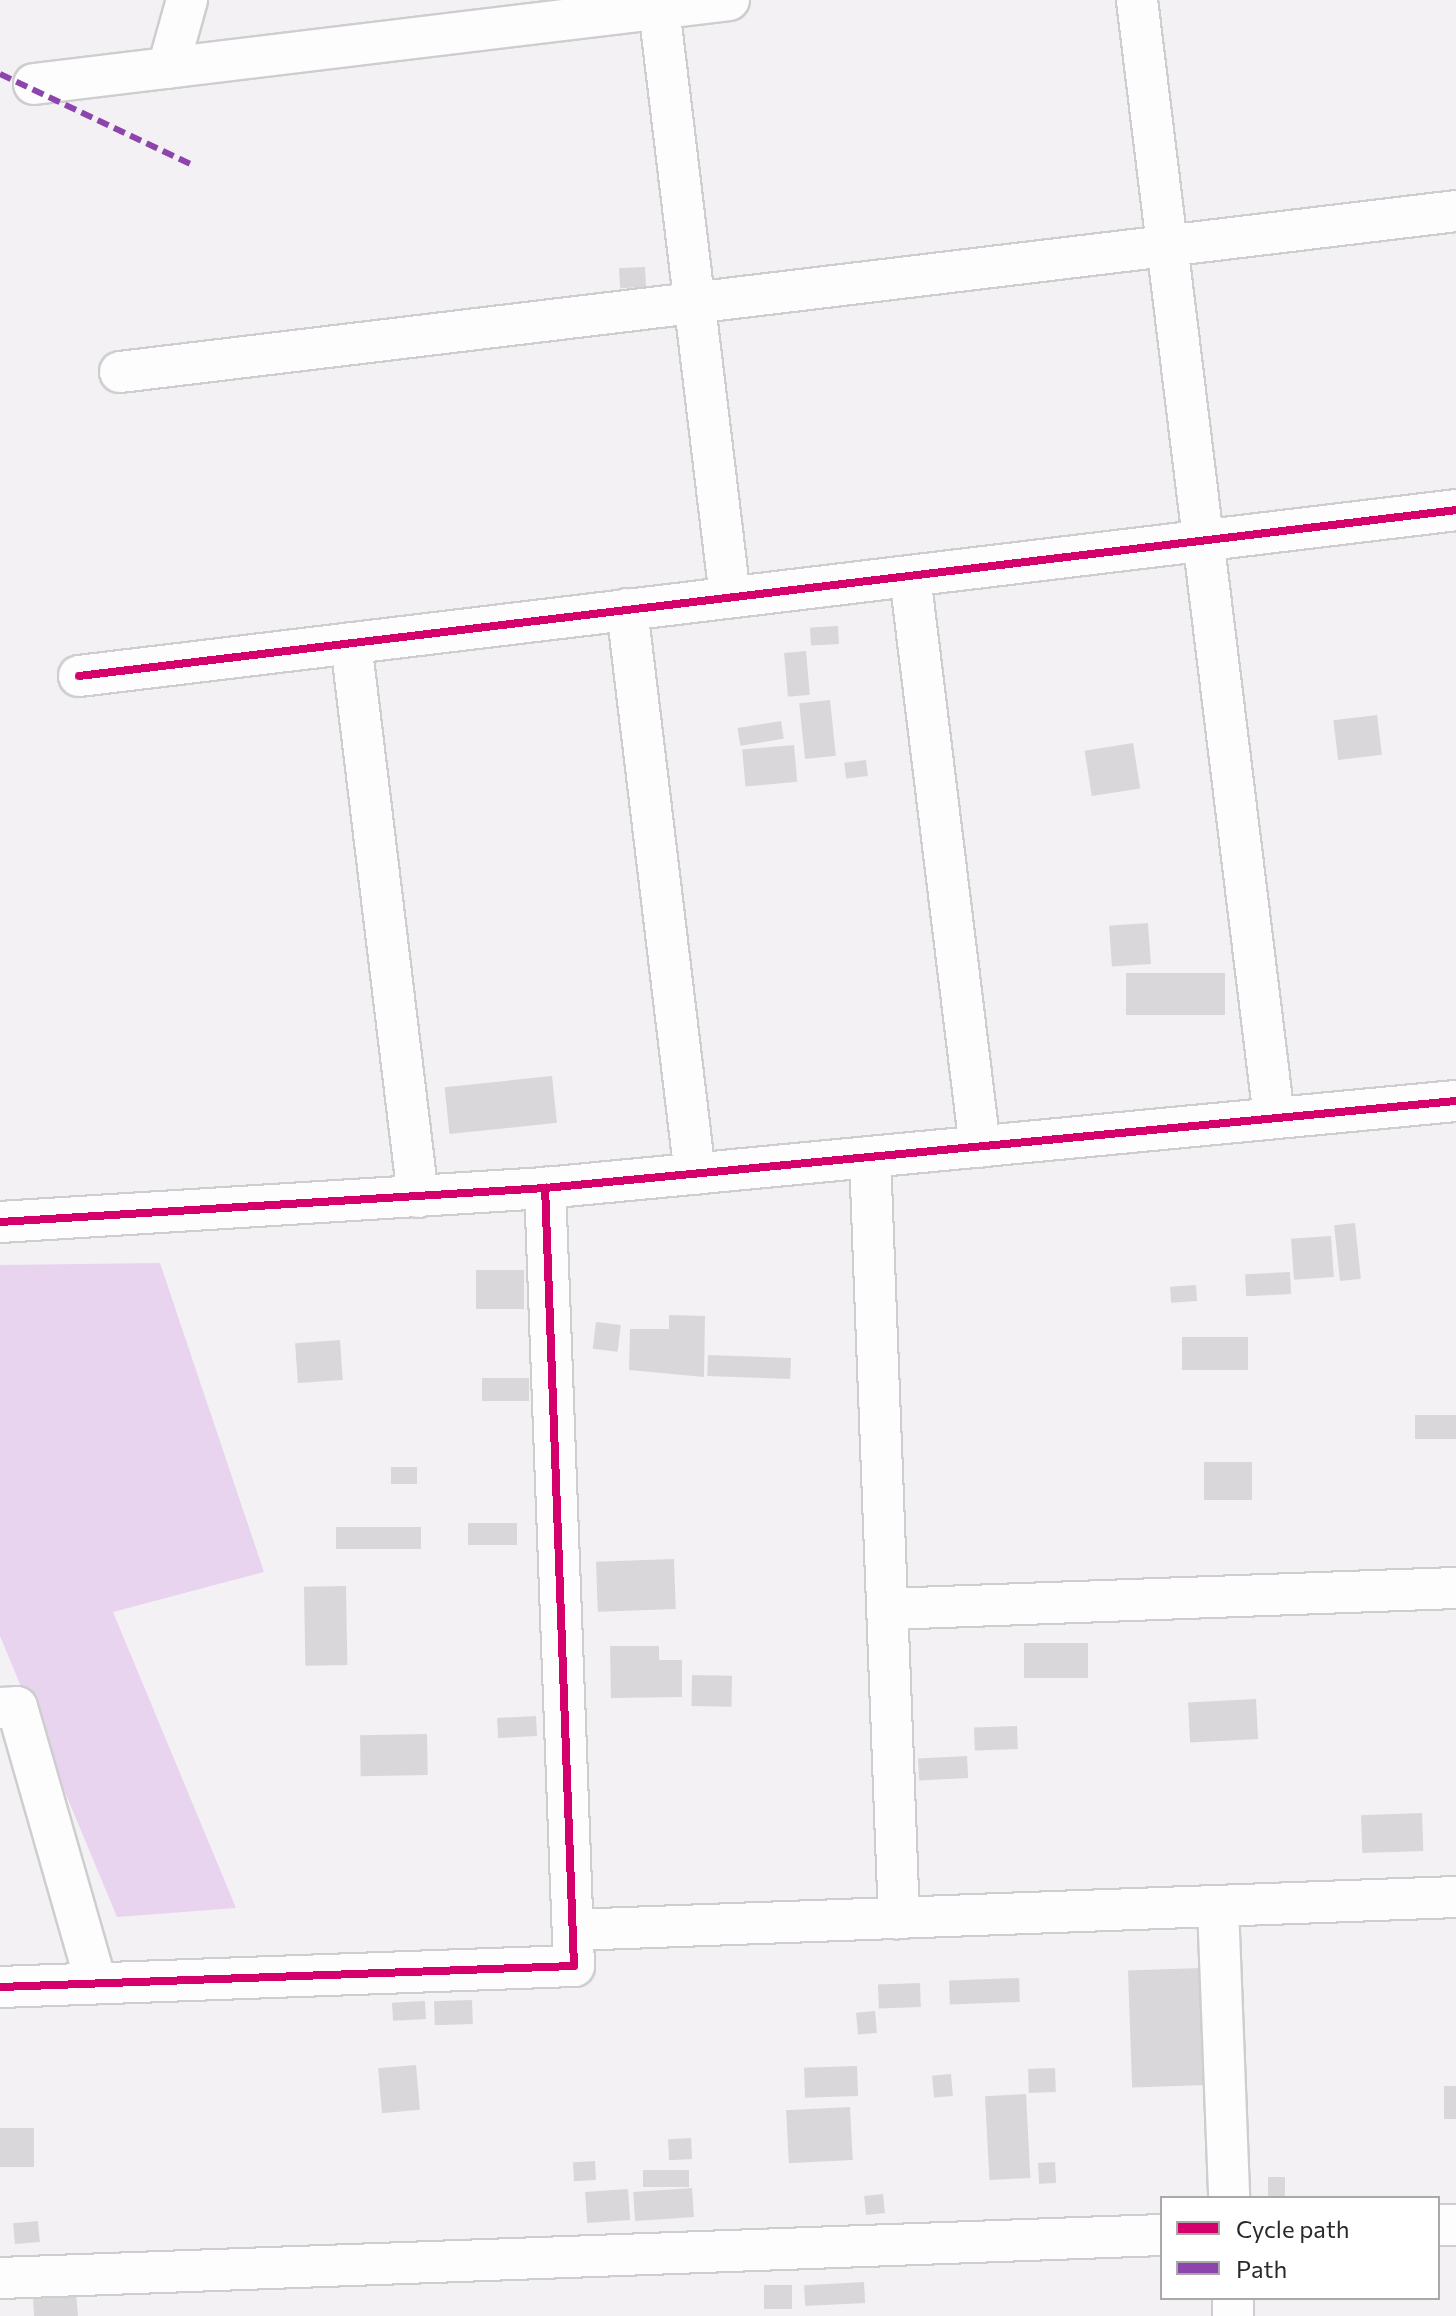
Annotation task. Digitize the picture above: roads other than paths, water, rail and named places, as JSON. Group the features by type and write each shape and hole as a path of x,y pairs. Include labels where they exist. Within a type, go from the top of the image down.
{"street":[{"path":"168,68 187,0"},
{"path":"34,84 658,4 729,0"},
{"path":"1137,0 1274,1118"},
{"path":"658,4 730,597"},
{"path":"120,372 1456,211"},
{"path":"79,676 1456,510"},
{"path":"910,576 980,1147"},
{"path":"627,609 695,1174"},
{"path":"351,643 418,1197"},
{"path":"0,1222 545,1188 1456,1101"},
{"path":"870,1157 899,1918"},
{"path":"0,1987 574,1966 545,1188"},
{"path":"888,1609 1456,1588"},
{"path":"0,1708 17,1707 96,1983"},
{"path":"573,1930 1456,1897"},
{"path":"1218,1906 1229,2196"},
{"path":"0,2278 1160,2235"}]}
